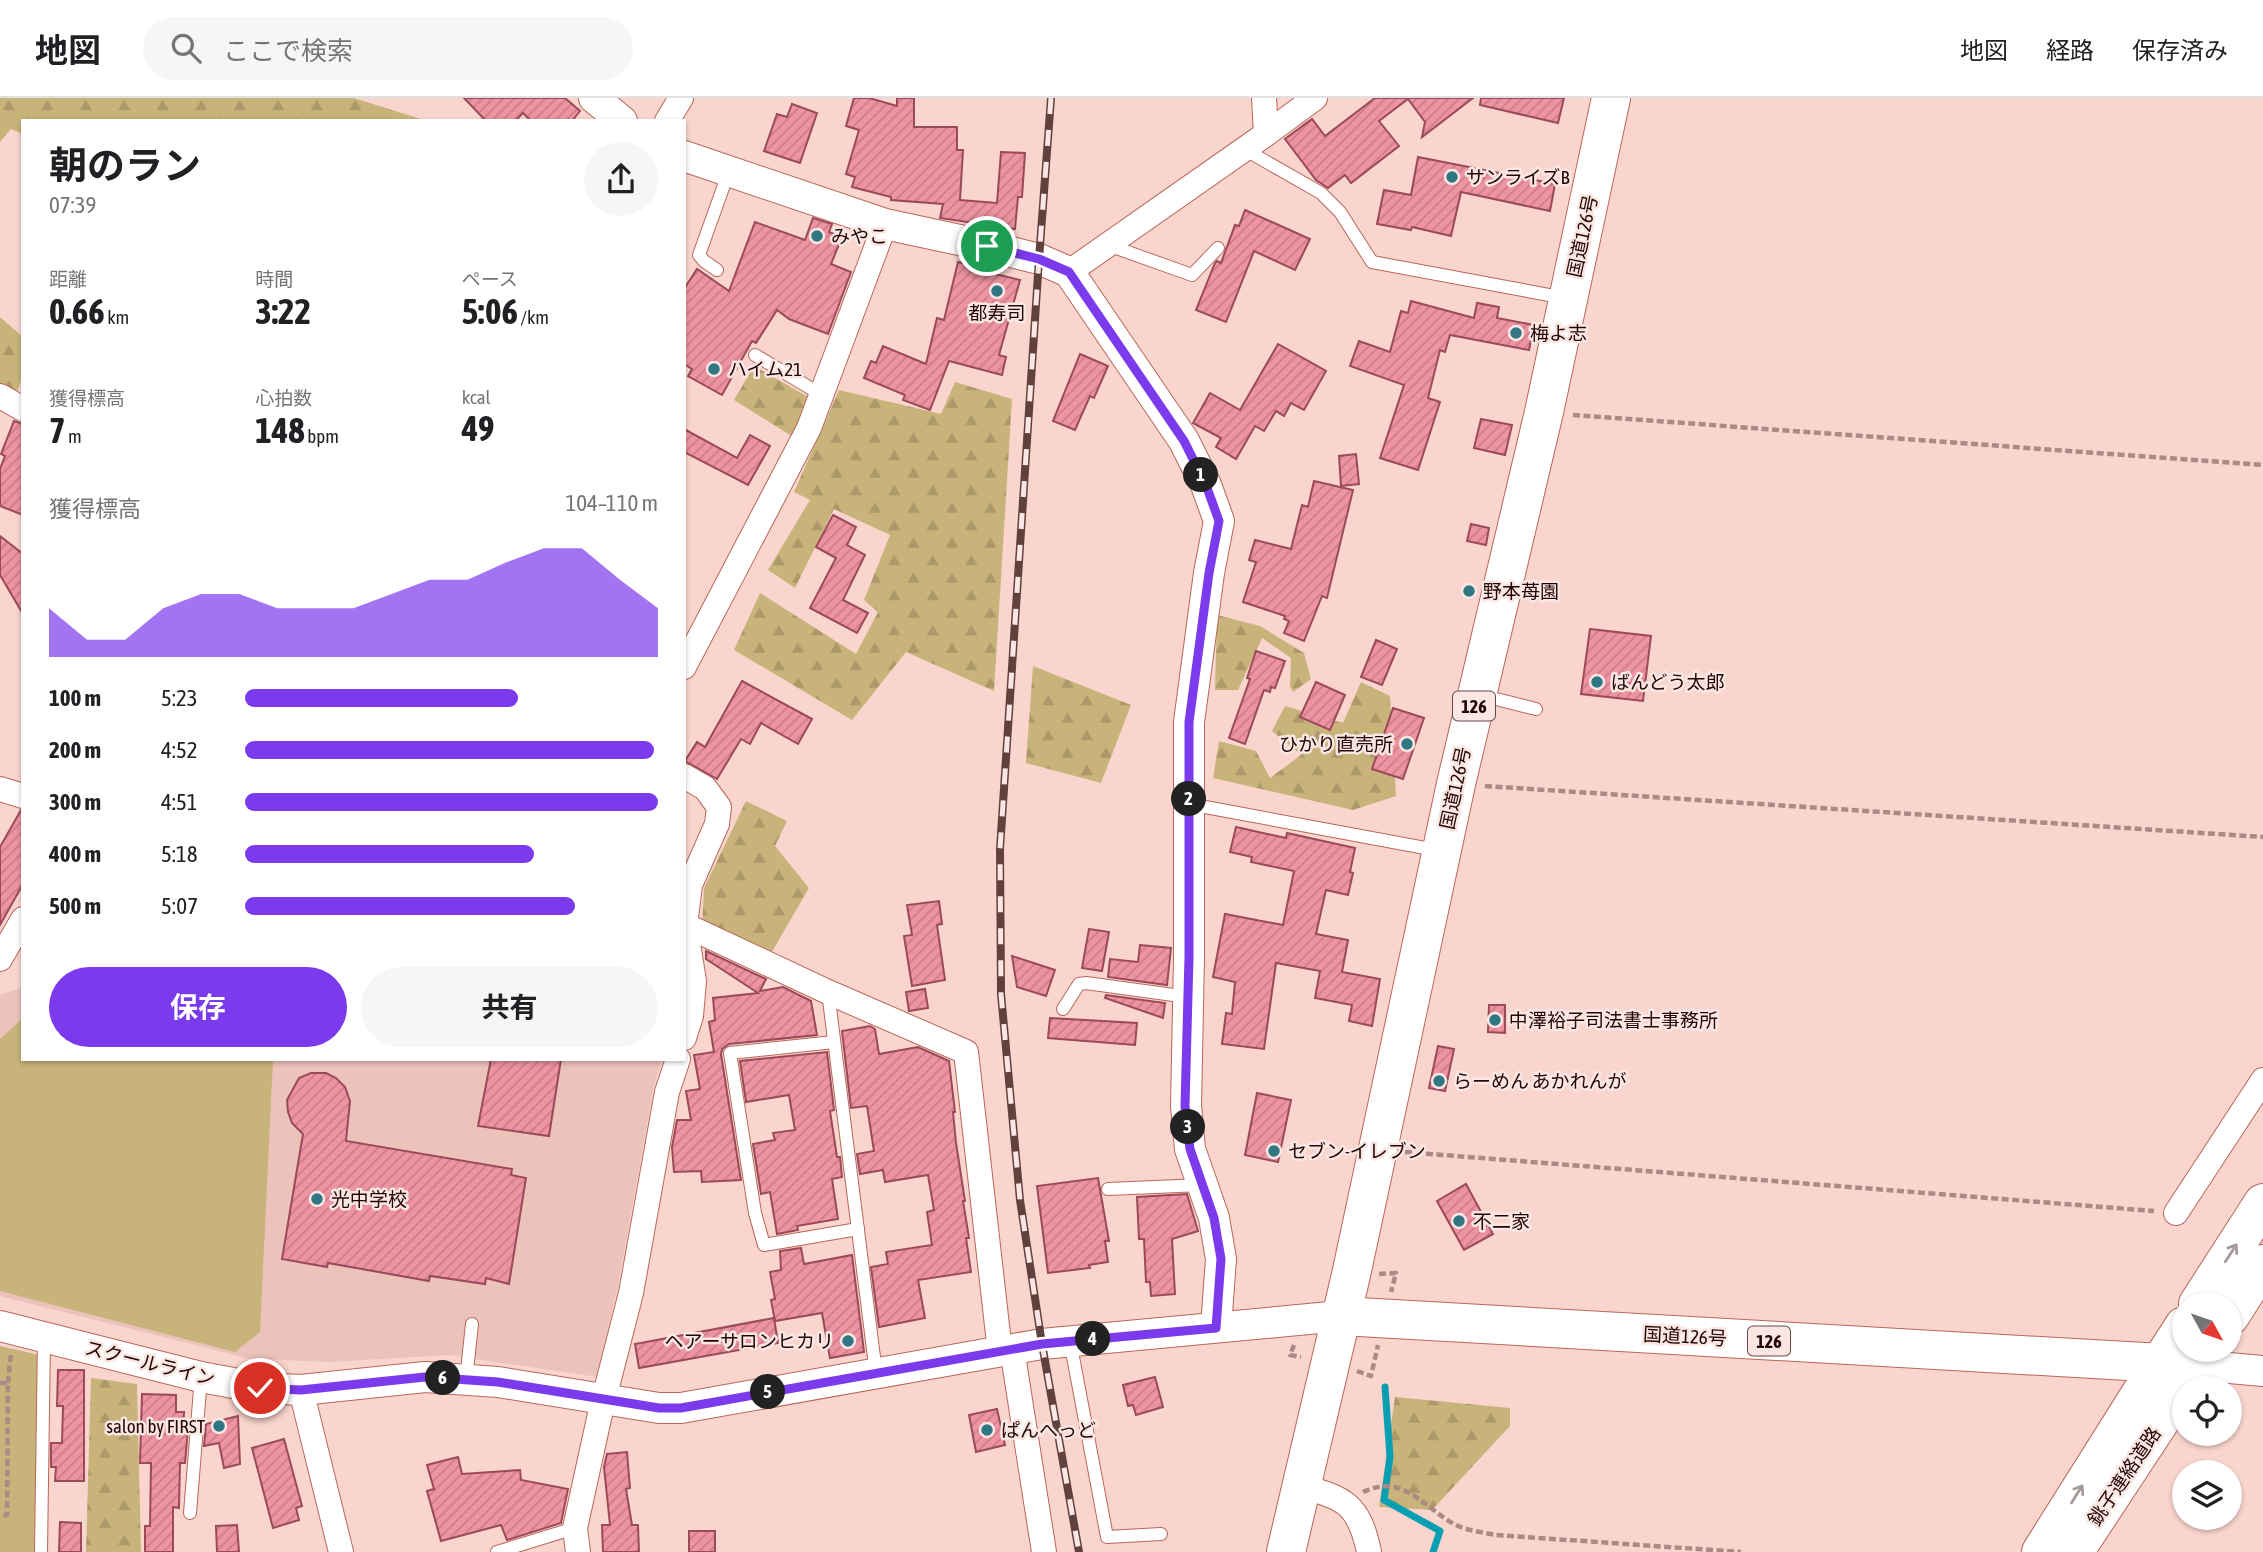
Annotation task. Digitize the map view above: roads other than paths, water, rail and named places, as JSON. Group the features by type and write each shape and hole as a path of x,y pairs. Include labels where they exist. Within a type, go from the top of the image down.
{"highway":[{"name":"国道126号","path":"1286,1552 1378,1150 1476,694 1544,412 1611,98"},
{"path":"2206,1292 2263,1203"},
{"path":"2242,1297 2263,1264"},
{"name":"国道126号","path":"1341,1316 2172,1358"},
{"name":"銚子連絡道路","path":"2041,1552 2187,1362"},
{"name":"銚子連絡道路","path":"2074,1552 2187,1362"}],"street":[{"path":"594,98 620,119"},
{"path":"668,119 681,98"},
{"path":"1264,98 1266,134"},
{"path":"1069,272 1315,98"},
{"path":"686,157 885,224 1039,259 1069,272 1184,441 1206,485 1219,521 1209,573 1189,722 1185,1106 1190,1149 1214,1218 1221,1259 1216,1328"},
{"path":"686,663 803,440 823,396 885,224"},
{"path":"0,396 21,408"},
{"path":"686,777 705,788 719,807 717,824 690,885 686,917"},
{"path":"0,789 21,795"},
{"path":"0,959 21,922"},
{"path":"686,925 828,992 966,1052 1006,1351 1044,1552"},
{"path":"686,931 694,981 691,1016 686,1032"},
{"path":"576,1540 604,1400 631,1293 667,1092 677,1061"},
{"path":"2176,1213 2263,1080"},
{"name":"スクールライン","path":"6,1335 44,1337 201,1377 260,1388 301,1390 425,1377 498,1382 659,1408 681,1408 1070,1341 1341,1316"},
{"path":"2208,1362 2263,1371"},
{"path":"301,1390 341,1552"},
{"path":"1300,1486 1329,1494 1350,1506 1364,1530 1369,1552"}],"lane":[{"path":"1244,149 1321,193 1340,212 1372,262 1569,299"},
{"path":"717,270 699,255 729,171"},
{"path":"1108,246 1192,275 1218,248"},
{"path":"755,355 823,396"},
{"path":"1476,694 1536,709"},
{"path":"1189,804 1442,852"},
{"path":"1063,1009 1079,984 1086,983 1188,996"},
{"path":"828,992 876,1374"},
{"path":"834,1042 730,1053 755,1213 764,1245 858,1229"},
{"path":"1108,1189 1202,1185"},
{"path":"466,1380 472,1324"},
{"path":"41,1552 44,1337"},
{"path":"1070,1341 1107,1537 1161,1534"},
{"path":"190,1513 201,1377"},
{"path":"497,1552 576,1540"}],"waterway":[{"path":"1385,1387 1390,1457 1384,1500 1440,1531 1433,1552"}],"railway":[{"path":"1051,98 1000,849 1001,994 1020,1200 1042,1344 1079,1552"}],"place":[{"name":"サンライズB","path":"1452,177"},
{"name":"みやこ","path":"817,236"},
{"name":"都寿司","path":"997,291"},
{"name":"梅よ志","path":"1516,333"},
{"name":"ハイム21","path":"714,369"},
{"name":"野本苺園","path":"1469,591"},
{"name":"ばんどう太郎","path":"1597,682"},
{"name":"ひかり直売所","path":"1407,744"},
{"name":"中澤裕子司法書士事務所","path":"1495,1020"},
{"name":"らーめん あかれんが","path":"1439,1081"},
{"name":"セブン-イレブン","path":"1274,1151"},
{"name":"光中学校","path":"317,1199"},
{"name":"不二家","path":"1459,1221"},
{"name":"ヘアーサロンヒカリ","path":"848,1341"},
{"name":"salon by FIRST","path":"219,1426"},
{"name":"ぱんへっど","path":"987,1430"}]}
